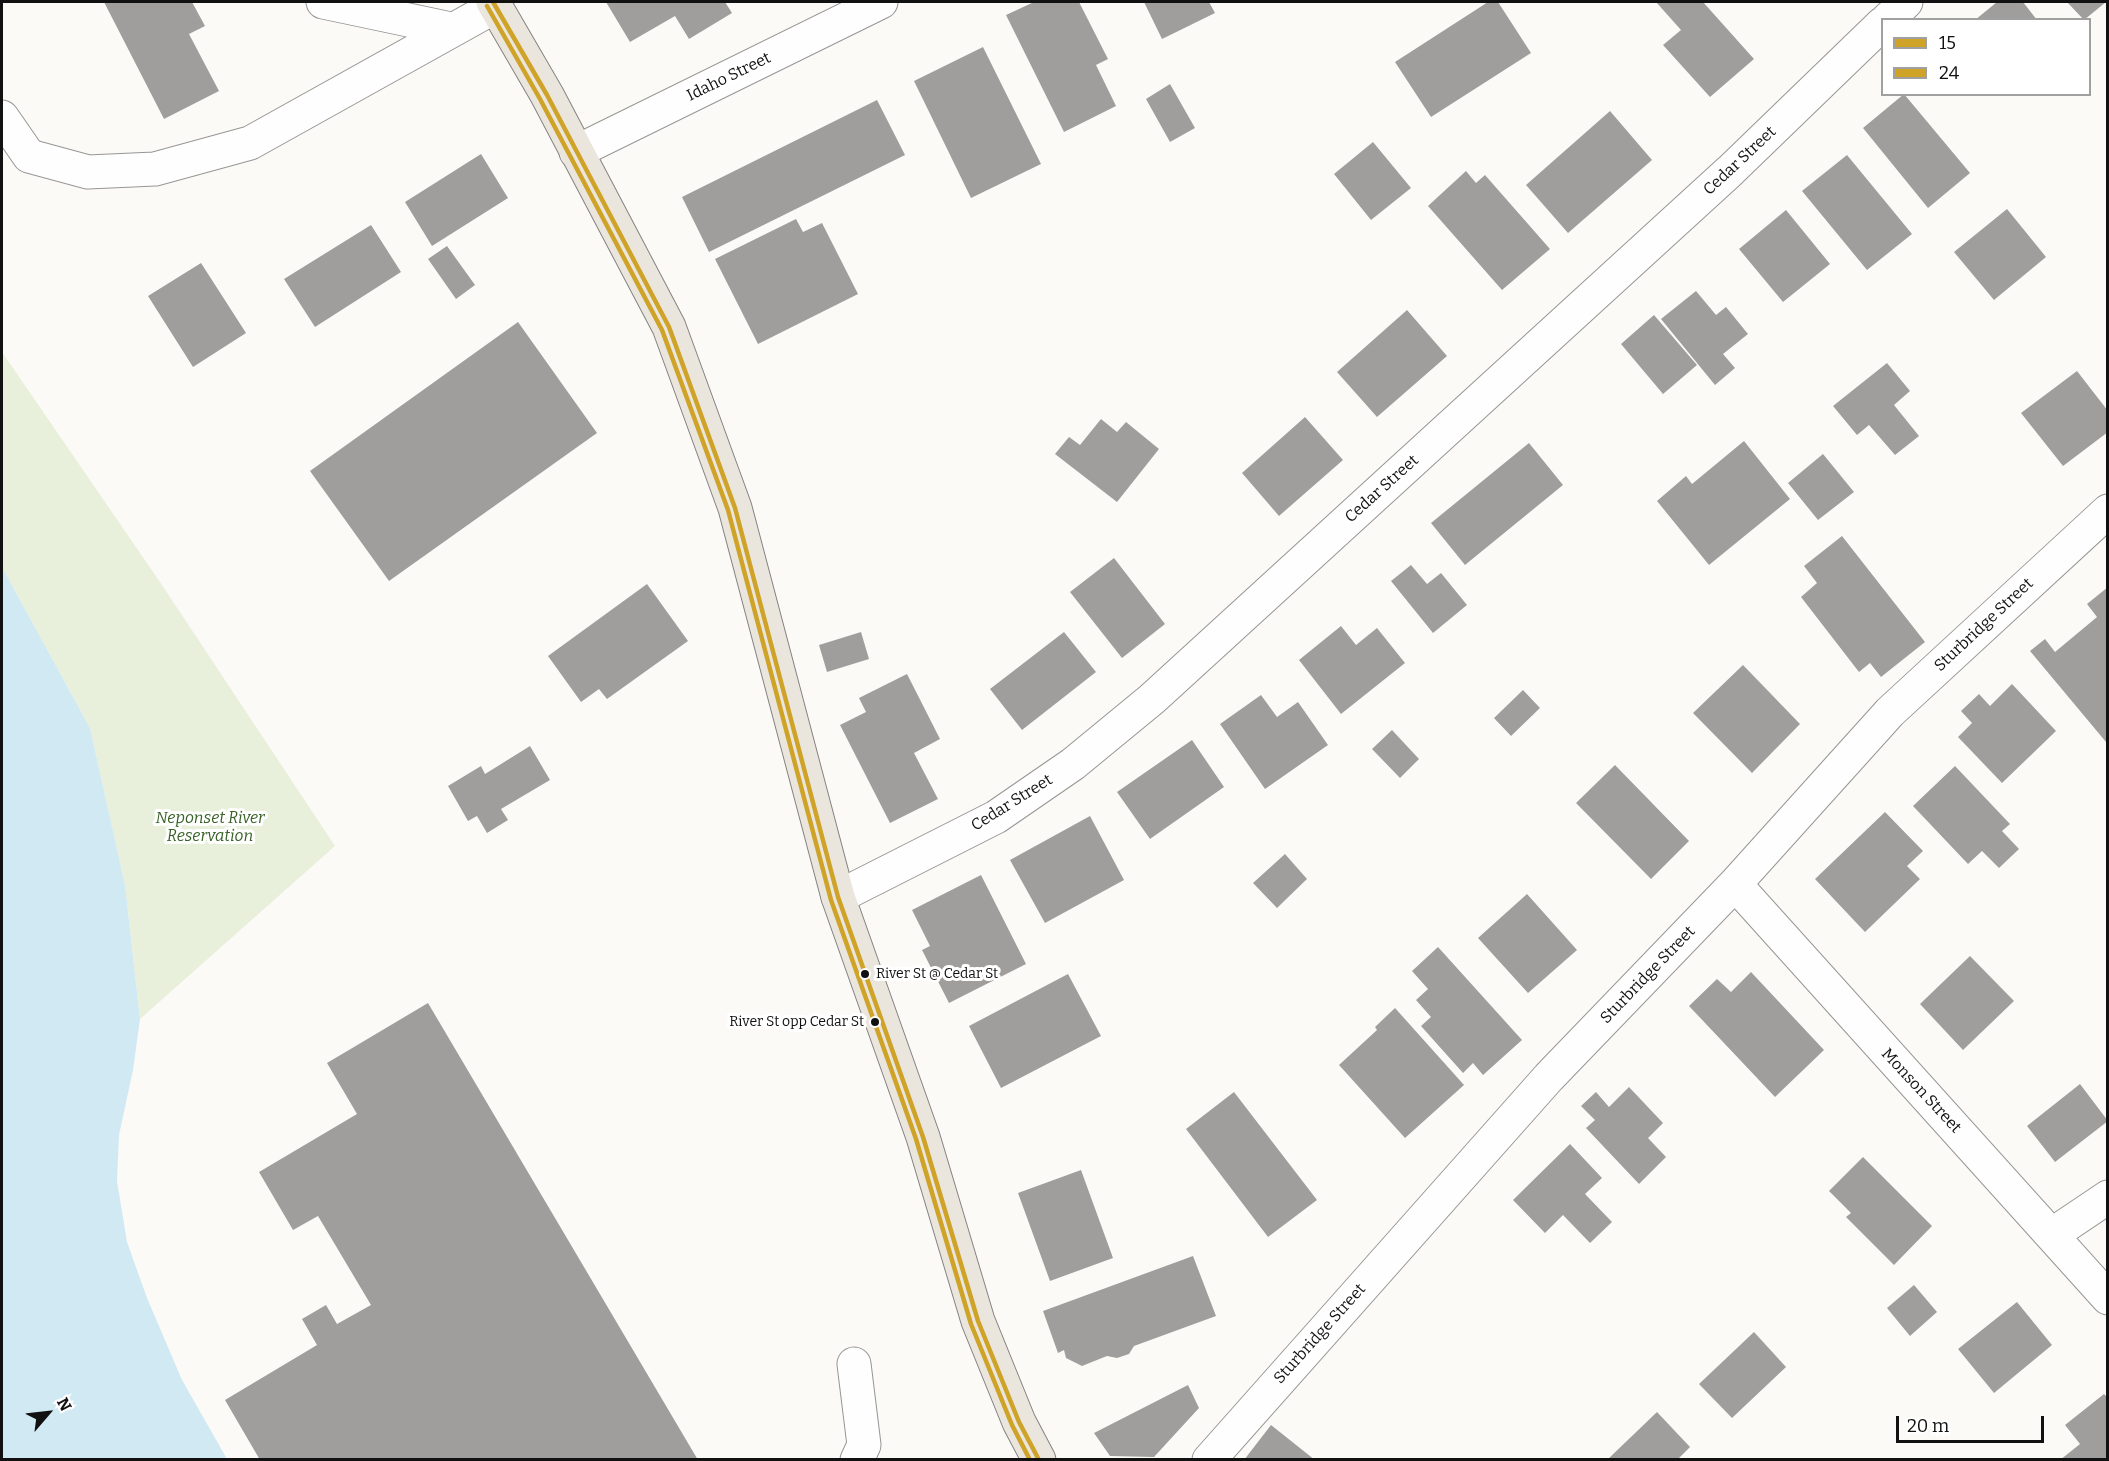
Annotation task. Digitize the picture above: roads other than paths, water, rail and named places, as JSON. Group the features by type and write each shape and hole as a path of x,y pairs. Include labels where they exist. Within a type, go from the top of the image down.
{"main road":[{"path":"494,4 669,327 735,508 838,897 923,1137 978,1321 1034,1457"}],"street":[{"path":"323,2 451,29"},
{"name":"Idaho Street","path":"576,152 881,2"},
{"path":"1889,18 1906,2"},
{"path":"2,117 29,156 88,172 155,170 250,143 494,4"},
{"name":"Cedar Street","path":"838,897 996,817 1073,764 1152,699 1731,170 1881,25"},
{"name":"Sturbridge Street","path":"1209,1460 1549,1077 1735,884 1890,711 2108,511"},
{"name":"Monson Street","path":"1735,884 1891,1059 2053,1234 2108,1298"},
{"path":"2053,1234 2108,1197"},
{"path":"854,1364 864,1445 857,1460"}],"water":[{"path":"2,567 90,728 125,885 140,1019 133,1070 119,1135 117,1181 127,1242 147,1298 182,1380 227,1459 2,1459"}],"place":[{"name":"River St @ Cedar St","path":"865,974"},
{"name":"River St opp Cedar St","path":"875,1022"}],"park label":[{"name":"Neponset River Reservation","path":"210,828"}]}
